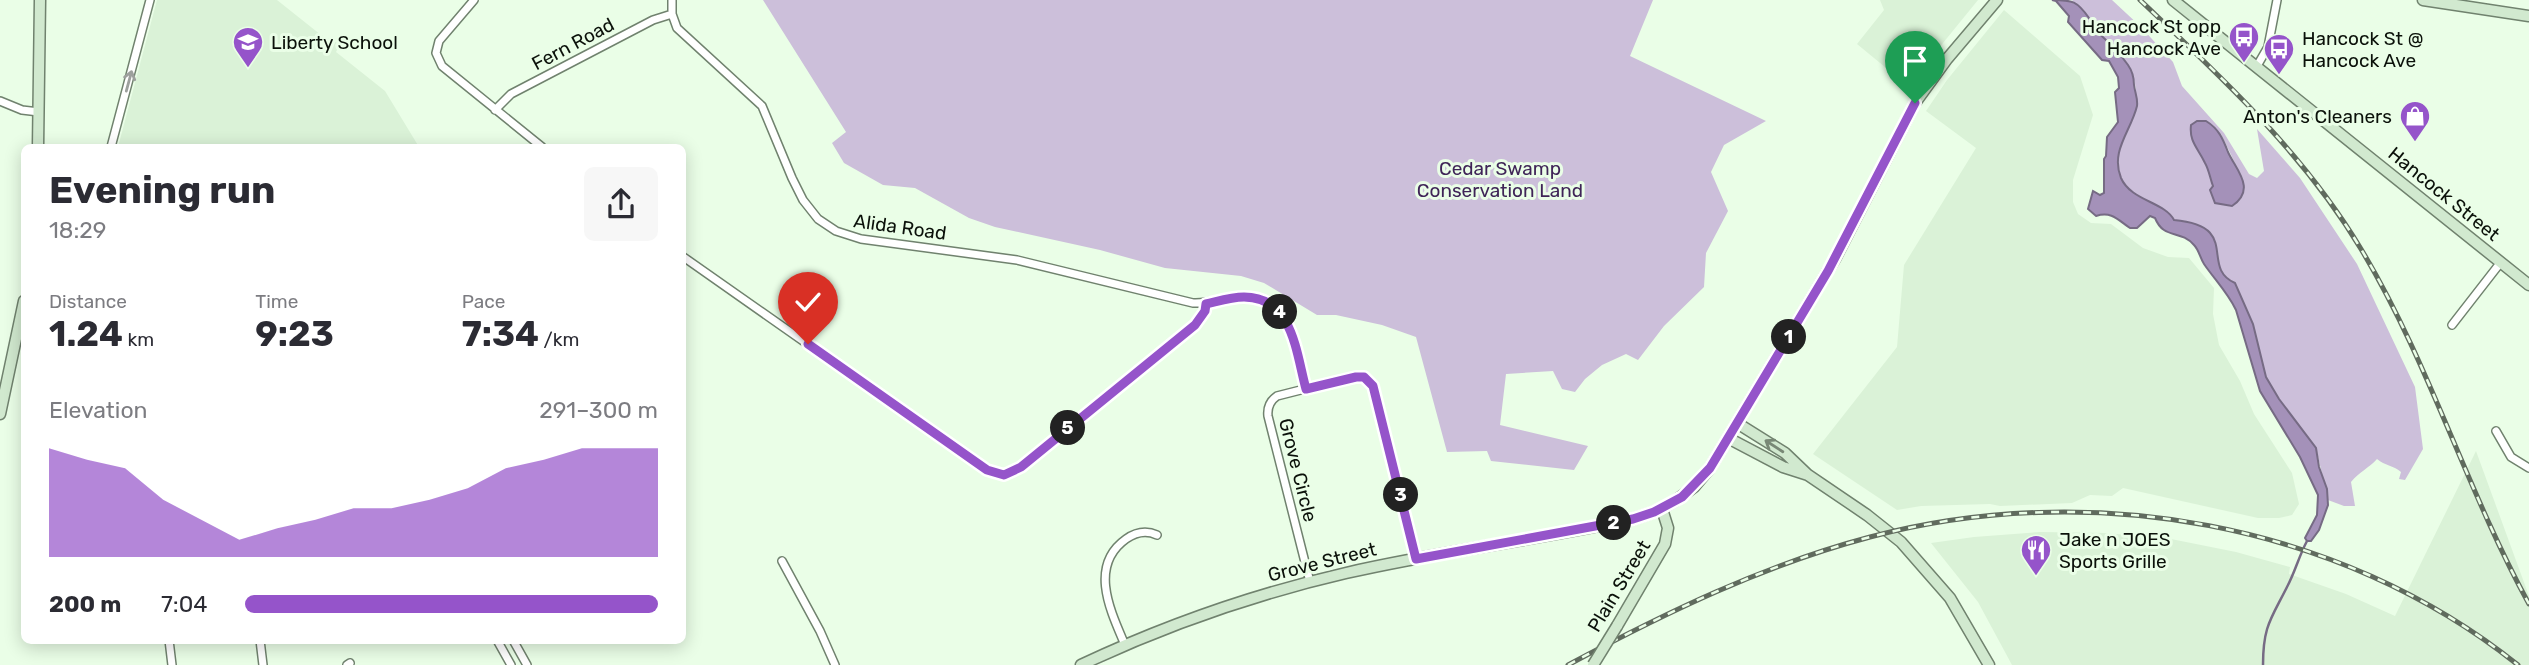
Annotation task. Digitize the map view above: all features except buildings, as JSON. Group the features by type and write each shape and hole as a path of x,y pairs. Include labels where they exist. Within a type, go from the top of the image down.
{"main road":[{"path":"38,144 40,0"},
{"path":"1662,509 1682,497 1699,481 1728,438 1840,250 1915,103 1947,59 1997,0"},
{"name":"Hancock Street","path":"2173,0 2529,285"},
{"path":"2423,0 2529,16"},
{"path":"0,414 21,315"},
{"path":"1737,423 1789,456 1808,475 1879,523 1915,556 1964,620 1989,665"},
{"path":"1728,438 1783,467 1808,475"},
{"name":"Grove Street","path":"1081,665 1219,609 1310,582 1416,559 1626,520 1662,509"},
{"name":"Plain Street","path":"1593,665 1665,544 1668,528 1662,509"}],"street":[{"path":"112,144 150,0"},
{"path":"474,0 437,45 438,62 538,144"},
{"path":"672,0 672,14"},
{"path":"2257,65 2268,47 2277,0"},
{"name":"Fern Road","path":"495,110 511,94 653,20 672,14"},
{"name":"Alida Road","path":"672,14 684,37 762,106 803,200 818,219 836,231 861,239 1017,260 1187,302 1206,304"},
{"path":"0,101 22,110 38,112"},
{"path":"686,259 987,470 998,475 1010,474 1021,467 1188,331 1203,315 1206,304 1244,297 1260,299 1274,306 1287,322 1306,389"},
{"path":"2452,325 2501,262"},
{"name":"Grove Circle","path":"1310,582 1267,412 1269,404 1277,396 1356,377 1364,377 1373,386 1416,559"},
{"path":"2496,431 2511,457 2529,468"},
{"path":"1125,645 1106,596 1106,568 1114,550 1127,538 1143,532 1157,535"},
{"path":"782,561 835,665"},
{"path":"169,644 172,665"},
{"path":"260,644 263,665"},
{"path":"499,644 511,665"},
{"path":"515,644 527,665"}],"shaded area":[{"name":"Liberty School","path":"157,0 277,0 321,35 340,44 336,52 385,91 417,144 119,144"},
{"path":"1880,0 1978,0 1908,86 1857,44 1884,10"},
{"path":"2052,0 2070,1 2078,5 2089,18 2085,20 2130,68 2137,106 2118,159 2121,178 2132,192 2163,209 2174,220 2195,224 2207,230 2214,238 2220,267 2225,276 2235,283 2253,324 2266,377 2316,448 2327,489 2328,505 2319,530 2311,541 2305,538 2317,515 2318,495 2300,457 2260,391 2236,310 2204,264 2196,247 2189,240 2163,229 2155,218 2150,216 2137,228 2130,228 2114,217 2096,216 2088,209 2093,191 2100,195 2104,193 2107,137 2118,122 2115,92 2119,88 2118,77 2109,61 2102,60 2068,22 2069,16"},
{"path":"2004,10 2080,76 2093,115 2073,180 2073,202 2078,214 2091,223 2111,224 2143,248 2168,257 2189,258 2214,288 2213,314 2219,345 2240,381 2254,414 2292,473 2299,504 2292,515 2258,518 2123,488 2112,496 2090,495 2072,503 1921,506 1897,510 1813,454 1897,347 1904,265 1976,148 1926,111 1947,80"},
{"path":"2197,121 2206,121 2217,131 2242,179 2243,193 2232,206 2215,203 2210,190 2213,186 2208,168 2191,136 2191,125"},
{"path":"2476,451 2529,596 2529,665 2012,665 1978,602 1931,543 2040,532 2106,533 2171,539 2236,552 2290,567 2289,574 2346,594 2395,616"}],"green space":[{"name":"Cedar Swamp Conservation Land","path":"763,0 1653,0 1630,56 1766,121 1724,145 1711,172 1728,211 1706,253 1704,287 1664,326 1638,360 1626,354 1602,365 1585,379 1575,392 1562,389 1553,371 1506,374 1500,425 1588,446 1574,470 1491,461 1487,451 1447,452 1416,337 1382,325 1336,315 1317,315 1264,283 1241,276 1165,268 1100,250 995,227 969,218 915,188 883,185 844,163 832,143 846,132"},
{"path":"2072,0 2112,0 2173,62 2182,86 2224,133 2249,174 2257,178 2264,171 2257,129 2300,178 2357,264 2415,387 2423,449 2405,480 2399,479 2401,472 2377,459 2351,482 2355,506 2344,506 2328,500 2316,448 2266,377 2253,323 2235,284 2219,267 2213,238 2207,230 2195,224 2174,220 2163,209 2132,191 2121,177 2118,163 2136,99 2135,84 2125,60 2084,20 2088,18","holes":["2191,125 2221,134 2243,180 2241,197 2210,190 2213,186 2193,141"]}],"waterway":[{"path":"2263,665 2269,623 2307,541"}],"railway":[{"path":"2140,0 2230,87 2287,148 2338,214 2361,249 2407,336 2506,560 2529,604"},
{"path":"1568,665 1716,592 1831,548 1953,520 2038,512 2124,514 2209,526 2292,546 2372,577 2448,616 2518,665"}],"place":[{"name":"Hancock St opp Hancock Ave","path":"2244,64"},
{"name":"Liberty School","path":"248,69"},
{"name":"Hancock St @ Hancock Ave","path":"2279,76"},
{"name":"Anton's Cleaners","path":"2415,143"},
{"name":"Jake n JOES Sports Grille","path":"2036,577"}],"route":[{"path":"808,344 987,470 1004,475 1021,467 1195,325 1203,315 1206,304 1236,297 1260,299 1274,306 1287,322 1306,389 1360,376 1373,386 1416,559 1633,519 1662,509 1682,497 1710,468 1846,239 1915,103"}]}
